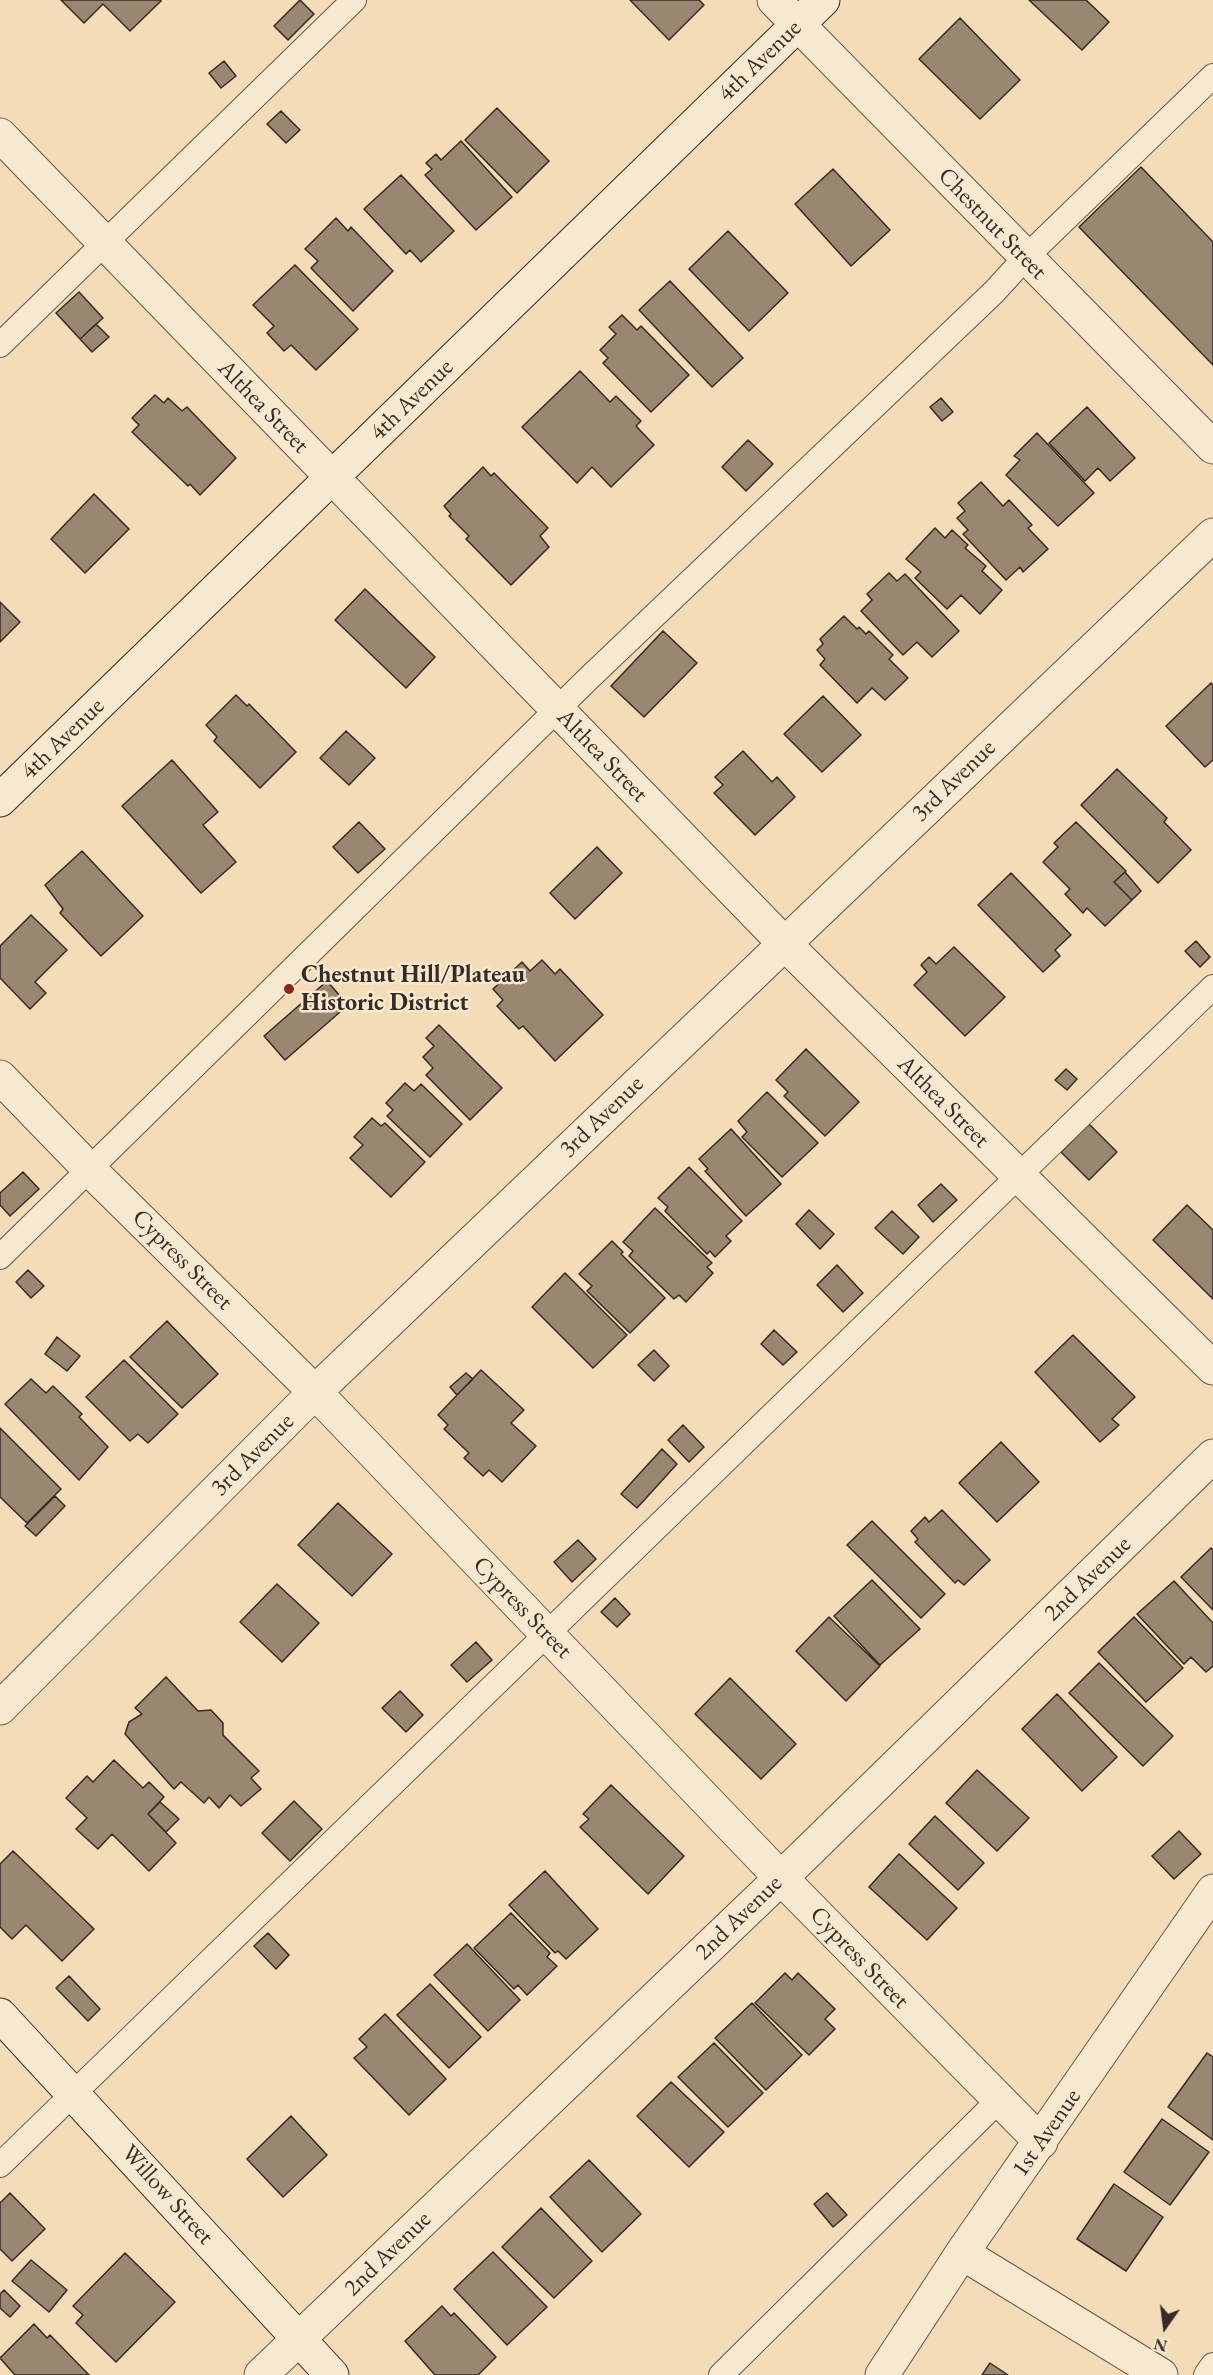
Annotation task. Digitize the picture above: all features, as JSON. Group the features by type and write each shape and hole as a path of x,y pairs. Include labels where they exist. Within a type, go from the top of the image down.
{"street":[{"name":"Chestnut Street","path":"774,0 1213,447"},
{"name":"4th Avenue","path":"0,800 823,0"},
{"name":"Althea Street","path":"0,135 784,944 1213,1368"},
{"name":"3rd Avenue","path":"0,1708 315,1392 1213,535"},
{"name":"Cypress Street","path":"0,1077 90,1170 315,1392 781,1878 1041,2142"},
{"name":"2nd Avenue","path":"261,2375 781,1878 1213,1456"},
{"name":"1st Avenue","path":"882,2375 962,2253 1213,1891"},
{"name":"Willow Street","path":"0,2015 75,2093 332,2375"},
{"path":"962,2253 1161,2375"}],"lane":[{"path":"0,345 354,0"},
{"path":"0,1257 557,710 994,292 1025,258 1213,76"},
{"path":"0,2164 1213,987"},
{"path":"721,2375 999,2100"},
{"path":"1206,2375 1213,2365"}],"building":[{"path":"61,0 161,1 130,31 103,4 84,23"},
{"path":"300,0 314,14 288,40 274,26"},
{"path":"630,0 699,0 704,5 669,40"},
{"path":"1029,0 1086,0 1109,22 1082,50"},
{"path":"960,18 1020,80 980,119 919,59"},
{"path":"224,61 236,76 221,88 209,73"},
{"path":"497,108 549,161 517,193 465,140"},
{"path":"281,111 300,130 286,143 267,124"},
{"path":"461,141 512,197 476,230 425,175 432,169 426,163 436,154 441,160"},
{"path":"1141,167 1213,242 1213,365 1079,227"},
{"path":"833,169 890,230 851,266 795,204"},
{"path":"401,175 454,231 421,262 410,250 406,254 364,209"},
{"path":"336,218 348,231 351,227 393,271 353,311 311,268 318,261 305,249"},
{"path":"728,231 788,293 749,331 689,269"},
{"path":"295,265 358,329 316,370 291,345 284,351 267,333 274,326 253,305"},
{"path":"670,281 743,358 712,387 639,310"},
{"path":"79,292 103,318 80,339 56,313"},
{"path":"622,315 637,330 641,326 689,375 651,412 603,363 608,358 600,350 616,334 609,327"},
{"path":"96,324 109,337 92,352 80,339"},
{"path":"580,371 610,402 616,396 641,421 636,426 654,445 611,487 592,467 577,483 522,427"},
{"path":"155,395 164,403 168,398 182,411 187,407 236,458 200,495 132,432 139,425 132,418"},
{"path":"941,398 953,412 942,421 930,407"},
{"path":"1087,407 1135,458 1110,481 1098,468 1085,481 1049,443"},
{"path":"1037,433 1094,493 1058,526 1006,475 1020,460 1014,456"},
{"path":"748,440 773,464 746,491 722,467"},
{"path":"483,467 491,476 494,473 548,528 540,536 549,547 511,585 466,539 469,536 449,516 451,514 444,506"},
{"path":"981,482 1003,506 1009,500 1032,525 1028,528 1048,549 1023,572 1020,567 1006,580 963,534 968,530 957,518 965,511 958,503"},
{"path":"94,494 129,529 85,573 51,539"},
{"path":"935,528 945,538 952,530 968,545 965,548 986,566 982,571 1002,590 980,614 961,595 947,609 915,578 921,572 906,559"},
{"path":"889,573 897,581 905,574 959,631 932,657 917,642 903,655 861,611 872,600 867,594"},
{"path":"365,589 435,657 406,688 335,620"},
{"path":"0,602 20,622 0,642"},
{"path":"844,616 857,629 859,627 866,634 869,631 893,655 889,659 908,678 885,700 872,688 857,703 820,665 825,659 817,650 823,644 820,639"},
{"path":"663,631 697,663 644,717 611,686"},
{"path":"1211,683 1213,685 1213,760 1205,767 1166,726"},
{"path":"236,695 247,706 249,704 296,752 260,788 214,741 217,737 206,725"},
{"path":"823,696 861,735 822,772 784,734"},
{"path":"346,731 375,758 349,785 320,758"},
{"path":"743,751 772,782 777,777 795,797 755,835 714,793 723,785 715,777"},
{"path":"172,760 218,812 203,825 236,862 201,893 122,806"},
{"path":"1117,769 1167,818 1164,822 1191,850 1158,883 1081,805"},
{"path":"359,822 385,849 358,873 333,847"},
{"path":"1076,822 1126,871 1114,882 1132,900 1105,926 1087,908 1083,913 1065,894 1070,889 1043,862 1058,847 1054,843"},
{"path":"597,847 622,873 575,919 550,893"},
{"path":"82,851 143,916 101,956 60,913 63,909 45,885"},
{"path":"1125,872 1141,891 1132,900 1114,882"},
{"path":"1011,873 1071,935 1055,950 1060,956 1043,972 978,905"},
{"path":"31,915 67,950 35,982 46,993 30,1009 0,978 0,946"},
{"path":"1196,941 1210,957 1200,967 1185,951"},
{"path":"954,947 1005,997 965,1036 914,985 927,972 921,965 929,957 936,964"},
{"path":"542,960 555,974 560,969 603,1015 555,1061 523,1026 519,1029 497,1006 503,1000 493,989 522,962 530,971"},
{"path":"327,981 348,1005 285,1060 264,1036"},
{"path":"439,1025 502,1088 470,1120 426,1075 433,1068 423,1057 434,1046 426,1038"},
{"path":"806,1049 859,1102 825,1136 784,1096 788,1092 776,1080"},
{"path":"1066,1069 1077,1079 1067,1090 1055,1080"},
{"path":"405,1083 414,1091 421,1084 462,1124 430,1157 387,1116 393,1110 386,1103"},
{"path":"767,1092 818,1143 782,1177 742,1137 747,1132 738,1121"},
{"path":"372,1118 381,1126 385,1123 425,1162 391,1197 350,1158 363,1145 354,1137"},
{"path":"1089,1124 1117,1152 1089,1180 1061,1152"},
{"path":"731,1129 781,1184 746,1216 705,1171 708,1169 699,1159"},
{"path":"689,1167 742,1221 726,1236 731,1241 715,1257 710,1251 707,1254 665,1211 668,1207 658,1198"},
{"path":"23,1172 39,1189 10,1216 0,1205 0,1193"},
{"path":"941,1184 957,1200 933,1222 918,1205"},
{"path":"1187,1205 1213,1230 1213,1299 1153,1240"},
{"path":"655,1208 712,1263 707,1267 713,1273 686,1302 679,1295 674,1299 629,1256 633,1251 623,1242"},
{"path":"809,1210 834,1234 820,1249 796,1224"},
{"path":"892,1211 919,1237 903,1254 875,1228"},
{"path":"612,1241 623,1252 621,1254 665,1298 630,1333 587,1291 592,1286 579,1274"},
{"path":"837,1265 863,1293 843,1312 817,1285"},
{"path":"28,1270 44,1286 31,1298 16,1282"},
{"path":"565,1273 627,1335 593,1368 532,1307"},
{"path":"167,1321 218,1374 182,1408 130,1357"},
{"path":"774,1330 797,1352 783,1365 761,1344"},
{"path":"1073,1335 1135,1397 1112,1419 1119,1425 1100,1442 1035,1372"},
{"path":"57,1337 80,1356 67,1371 45,1354"},
{"path":"654,1350 669,1366 654,1381 638,1365"},
{"path":"124,1360 178,1414 148,1443 138,1434 130,1441 86,1397"},
{"path":"481,1370 524,1410 511,1423 536,1446 502,1482 489,1470 483,1476 464,1458 469,1453 444,1429 448,1425 438,1415"},
{"path":"466,1373 473,1379 457,1395 450,1387"},
{"path":"31,1379 46,1393 53,1386 82,1414 79,1417 108,1447 79,1480 5,1404"},
{"path":"683,1425 704,1447 689,1462 668,1440"},
{"path":"0,1428 61,1489 27,1523 0,1497"},
{"path":"1001,1442 1039,1482 997,1522 959,1483"},
{"path":"662,1449 677,1464 637,1508 621,1494"},
{"path":"55,1496 65,1506 36,1536 25,1526"},
{"path":"338,1503 392,1554 352,1596 298,1545"},
{"path":"942,1510 990,1560 964,1585 958,1580 955,1583 915,1542 918,1539 911,1531 925,1517 929,1522"},
{"path":"872,1521 945,1594 921,1618 847,1545"},
{"path":"578,1540 596,1559 572,1582 554,1562"},
{"path":"1211,1548 1213,1550 1213,1610 1181,1577"},
{"path":"872,1580 920,1629 880,1665 834,1616"},
{"path":"1174,1581 1213,1623 1213,1666 1206,1672 1191,1657 1184,1664 1137,1614"},
{"path":"277,1584 319,1623 282,1662 240,1622"},
{"path":"615,1598 630,1614 617,1627 601,1612"},
{"path":"829,1617 880,1666 846,1701 796,1651"},
{"path":"1134,1617 1183,1668 1146,1702 1098,1652"},
{"path":"476,1642 492,1660 467,1682 451,1665"},
{"path":"1099,1663 1173,1736 1143,1766 1069,1693"},
{"path":"166,1677 198,1711 211,1710 223,1723 223,1735 259,1771 251,1778 261,1789 241,1806 230,1795 219,1808 209,1797 204,1803 181,1782 174,1789 125,1734 129,1722 142,1714 135,1708"},
{"path":"730,1678 796,1744 761,1779 695,1714"},
{"path":"400,1691 423,1715 406,1732 382,1708"},
{"path":"1057,1694 1117,1757 1082,1791 1022,1729"},
{"path":"114,1760 143,1788 149,1782 164,1797 148,1814 176,1843 149,1871 112,1834 98,1849 76,1829 87,1818 66,1798 87,1776 93,1782"},
{"path":"977,1770 1029,1818 997,1851 946,1803"},
{"path":"611,1785 684,1856 648,1894 580,1827 589,1819 583,1814"},
{"path":"294,1801 322,1829 290,1861 262,1833"},
{"path":"160,1802 179,1819 166,1832 148,1814"},
{"path":"935,1816 984,1863 958,1890 909,1844"},
{"path":"1179,1831 1201,1854 1174,1879 1152,1856"},
{"path":"13,1851 94,1929 62,1961 26,1925 12,1939 0,1927 0,1864"},
{"path":"899,1854 957,1908 927,1940 869,1887"},
{"path":"545,1871 598,1929 566,1959 558,1951 555,1953 509,1905"},
{"path":"511,1913 550,1953 547,1957 557,1966 527,1995 518,1985 514,1989 474,1948"},
{"path":"268,1933 289,1955 276,1969 254,1946"},
{"path":"467,1944 520,2000 488,2031 434,1975"},
{"path":"785,1973 792,1980 798,1973 835,2009 825,2019 835,2029 809,2055 755,2003"},
{"path":"69,1976 100,2009 88,2021 56,1988"},
{"path":"430,1984 481,2037 449,2068 397,2015"},
{"path":"752,2003 802,2055 766,2090 715,2038"},
{"path":"385,2014 446,2079 409,2115 354,2058 367,2047 359,2039"},
{"path":"714,2043 763,2093 728,2127 678,2077"},
{"path":"1207,2053 1213,2057 1213,2140 1168,2107"},
{"path":"671,2082 724,2132 689,2167 637,2116"},
{"path":"291,2116 327,2155 283,2197 247,2159"},
{"path":"1162,2119 1209,2152 1170,2205 1124,2172"},
{"path":"589,2160 641,2214 602,2252 550,2197"},
{"path":"1114,2184 1163,2217 1126,2271 1077,2239"},
{"path":"10,2193 45,2229 12,2261 0,2249 0,2203"},
{"path":"827,2193 847,2215 833,2227 814,2204"},
{"path":"541,2208 592,2261 554,2298 502,2247"},
{"path":"493,2252 547,2307 507,2345 454,2289"},
{"path":"125,2253 175,2302 116,2362 76,2323 83,2315 73,2306"},
{"path":"31,2260 67,2290 49,2312 12,2281"},
{"path":"4,2290 20,2306 10,2317 0,2308 0,2294"},
{"path":"442,2306 451,2316 454,2313 496,2357 478,2375 435,2375 405,2341"},
{"path":"34,2324 47,2338 50,2335 89,2375 15,2375 0,2358"},
{"path":"990,2363 1008,2375 982,2375"}],"place":[{"name":"Chestnut Hill/Plateau Historic District","path":"289,989"}]}
